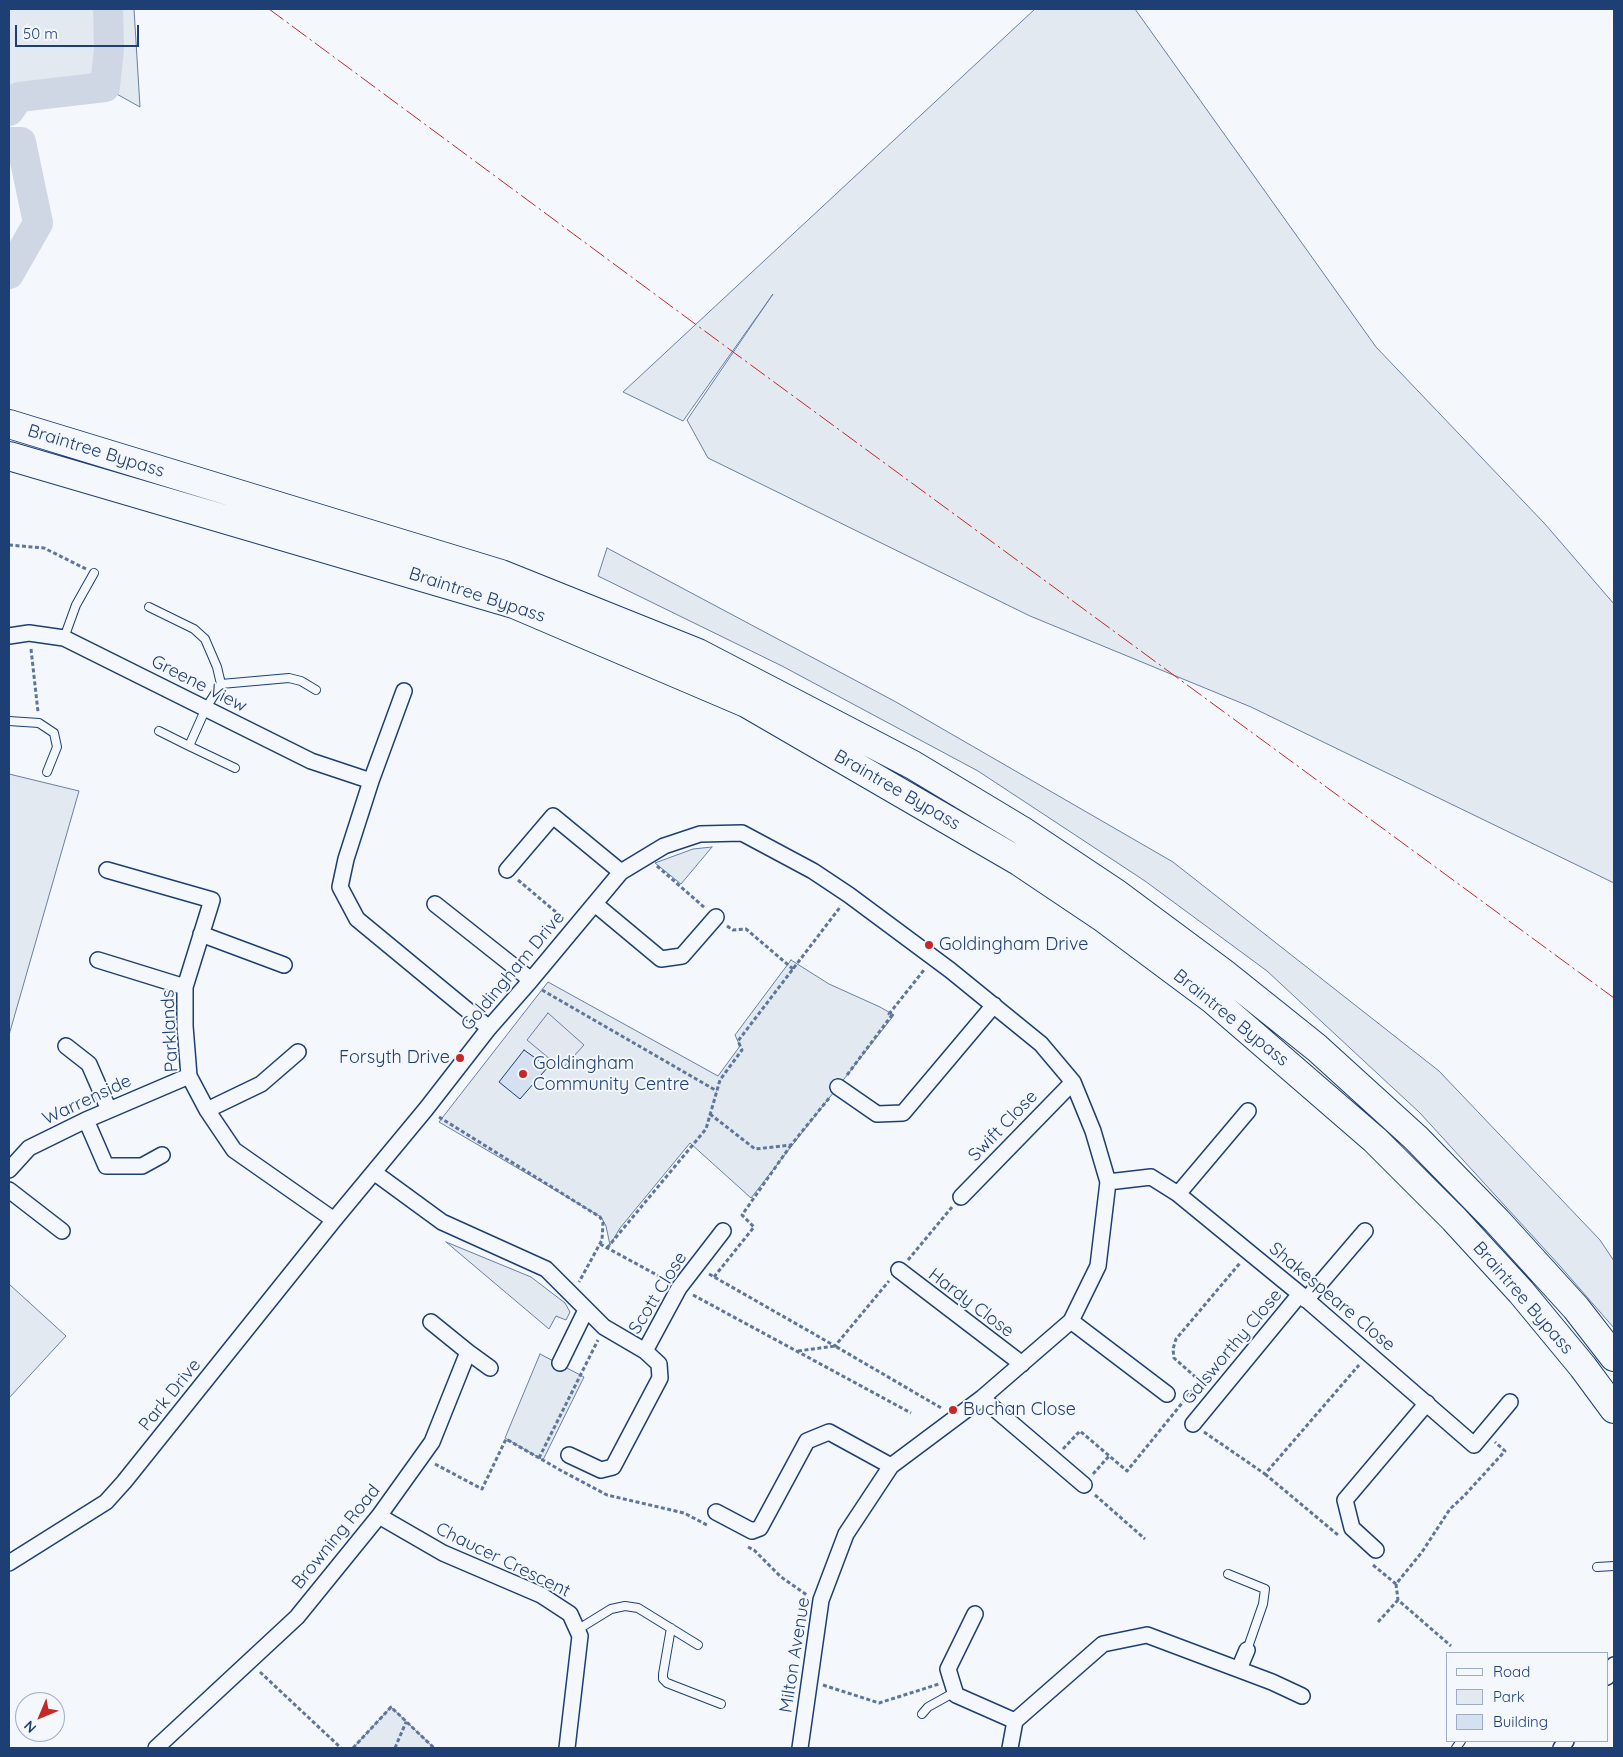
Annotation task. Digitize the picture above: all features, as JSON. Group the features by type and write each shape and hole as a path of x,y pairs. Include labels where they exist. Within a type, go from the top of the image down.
{"highway":[{"name":"Braintree Bypass","path":"9,424 501,574 698,653 913,765 1021,830 1117,894 1222,972 1317,1048 1416,1138 1497,1221 1576,1308 1614,1357"},
{"name":"Braintree Bypass","path":"9,456 514,604 746,703 1020,862 1102,917 1212,999 1375,1140 1454,1219 1521,1292 1614,1409"}],"street":[{"name":"Greene View","path":"9,636 29,633 64,638 311,761 371,781"},
{"path":"404,691 371,781 346,859 340,887 357,919 489,1028"},
{"path":"507,870 553,816 621,872"},
{"name":"Goldingham Drive","path":"334,1220 375,1173 489,1028 621,872 664,846 700,834 742,833 814,871 849,895 934,957 1041,1044 1072,1082 1093,1131 1108,1182 1098,1266 1071,1321 982,1398 891,1466"},
{"name":"Parklands","path":"107,870 212,900 185,987 185,1026 189,1076 207,1110 234,1150 334,1220"},
{"path":"435,904 530,981"},
{"path":"595,904 661,960 682,956 716,917"},
{"path":"202,934 284,965"},
{"path":"98,960 185,987"},
{"path":"838,1086 876,1114 903,1113 994,1005"},
{"path":"66,1046 89,1064 109,1110"},
{"path":"207,1110 261,1084 298,1052"},
{"name":"Warrenside","path":"9,1170 29,1148 86,1120 189,1076"},
{"name":"Swift Close","path":"960,1197 1072,1082"},
{"path":"1178,1194 1248,1111"},
{"path":"86,1120 106,1166 142,1166 162,1155"},
{"path":"375,1173 442,1222 546,1269 604,1326 645,1351 659,1364 660,1378 613,1467 601,1470 569,1455"},
{"name":"Shakespeare Close","path":"1108,1182 1152,1177 1178,1194 1303,1297 1474,1445 1510,1402"},
{"path":"9,1190 62,1231"},
{"name":"Park Drive","path":"9,1563 106,1502 334,1220"},
{"name":"Scott Close","path":"645,1351 679,1288 723,1231"},
{"name":"Galsworthy Close","path":"1193,1424 1303,1297 1365,1231"},
{"name":"Hardy Close","path":"898,1270 1022,1364"},
{"path":"560,1364 586,1310"},
{"path":"1071,1321 1167,1394"},
{"path":"431,1322 490,1368"},
{"name":"Browning Road","path":"156,1748 297,1616 379,1516 432,1442 468,1352"},
{"path":"982,1398 1084,1485"},
{"path":"1372,1555 1352,1528 1345,1500 1427,1403"},
{"path":"716,1512 752,1531 760,1528 807,1441 829,1432 891,1466"},
{"name":"Milton Avenue","path":"800,1748 821,1600 846,1534 891,1466"},
{"name":"Chaucer Crescent","path":"379,1516 443,1553 541,1595 570,1614 577,1630"},
{"path":"975,1614 970,1639 948,1669 956,1695 1015,1721"},
{"path":"567,1748 580,1636 577,1630"},
{"path":"1010,1748 1015,1721 1103,1644 1147,1635 1239,1669 1302,1696"},
{"path":"1239,1669 1247,1650"}],"lane":[{"path":"64,638 76,604 94,573"},
{"path":"149,607 194,629 205,638 217,667 221,684 206,708 189,746"},
{"path":"221,684 289,678 301,681 316,690"},
{"path":"9,721 39,724 54,733 56,747 47,772"},
{"path":"159,731 235,768"},
{"path":"1597,1567 1614,1566"},
{"path":"1228,1574 1265,1589 1263,1604 1247,1650"},
{"path":"577,1630 612,1609 625,1606 638,1608 698,1645"},
{"path":"671,1628 663,1679 667,1684 721,1704"},
{"path":"922,1714 953,1686"}],"path":[{"path":"9,545 44,548 94,573"},
{"path":"29,633 39,724"},
{"path":"507,870 574,929"},
{"path":"607,1248 706,1128 720,1080 742,1050 738,1041 849,895"},
{"path":"530,981 717,1091"},
{"path":"426,1109 600,1217 604,1223 600,1244 572,1296"},
{"path":"791,1145 742,1215 754,1227 714,1278 957,1417"},
{"path":"798,1351 835,1346 960,1197"},
{"path":"600,1244 910,1412"},
{"path":"539,1458 604,1326"},
{"path":"1265,1474 1369,1354"},
{"path":"1175,1411 1265,1474 1338,1536"},
{"path":"422,1456 482,1489 506,1439 607,1495 684,1513 708,1526"},
{"path":"1396,1584 1422,1552 1450,1509 1505,1451"},
{"path":"1109,1456 1084,1485 1145,1539"},
{"path":"746,1546 754,1550 781,1577 811,1598 821,1600"},
{"path":"1372,1555 1396,1584 1398,1600 1451,1646"},
{"path":"1378,1622 1398,1600"},
{"path":"248,1662 341,1748"},
{"path":"809,1681 879,1703 953,1686"},
{"path":"352,1748 391,1706 434,1748"},
{"path":"395,1748 406,1722"}],"green space":[{"path":"9,9 134,9 140,107 104,87 19,97 9,92"},
{"path":"1035,9 1135,9 1376,347 1545,524 1614,604 1614,883 1251,707 1030,616 708,458 687,420 773,294 683,421 623,392"},
{"path":"607,548 896,702 1173,862 1439,1071 1600,1240 1614,1261 1614,1328 1420,1113 1267,971 1145,881 978,771 782,666 598,576"},
{"path":"9,774 79,791 9,1035"},
{"path":"712,847 681,884 655,863 693,849"},
{"path":"791,960 829,984 894,1015 751,1198 690,1143 620,1228 610,1245 606,1226 601,1217 439,1122 548,982 718,1076 740,1046 735,1035"},
{"path":"446,1242 531,1277 565,1303 570,1312 566,1320 556,1316 549,1329"},
{"path":"9,1284 66,1336 9,1398"},
{"path":"540,1354 584,1377 543,1460 505,1438"},
{"path":"391,1707 434,1748 353,1748"}],"shaded area":[{"path":"548,1013 584,1045 562,1069 527,1040"}],"building":[{"name":"Goldingham Community Centre","path":"524,1050 548,1067 520,1099 499,1082"}],"waterway":[{"path":"9,111 19,97 105,87 109,48 108,9"},
{"path":"9,142 21,142 38,223 9,274"}],"power":[{"path":"269,9 1614,998"}],"place":[{"name":"Goldingham Drive","path":"929,945"},
{"name":"Forsyth Drive","path":"460,1058"},
{"name":"Goldingham Community Centre","path":"523,1074"},
{"name":"Buchan Close","path":"953,1410"}]}
